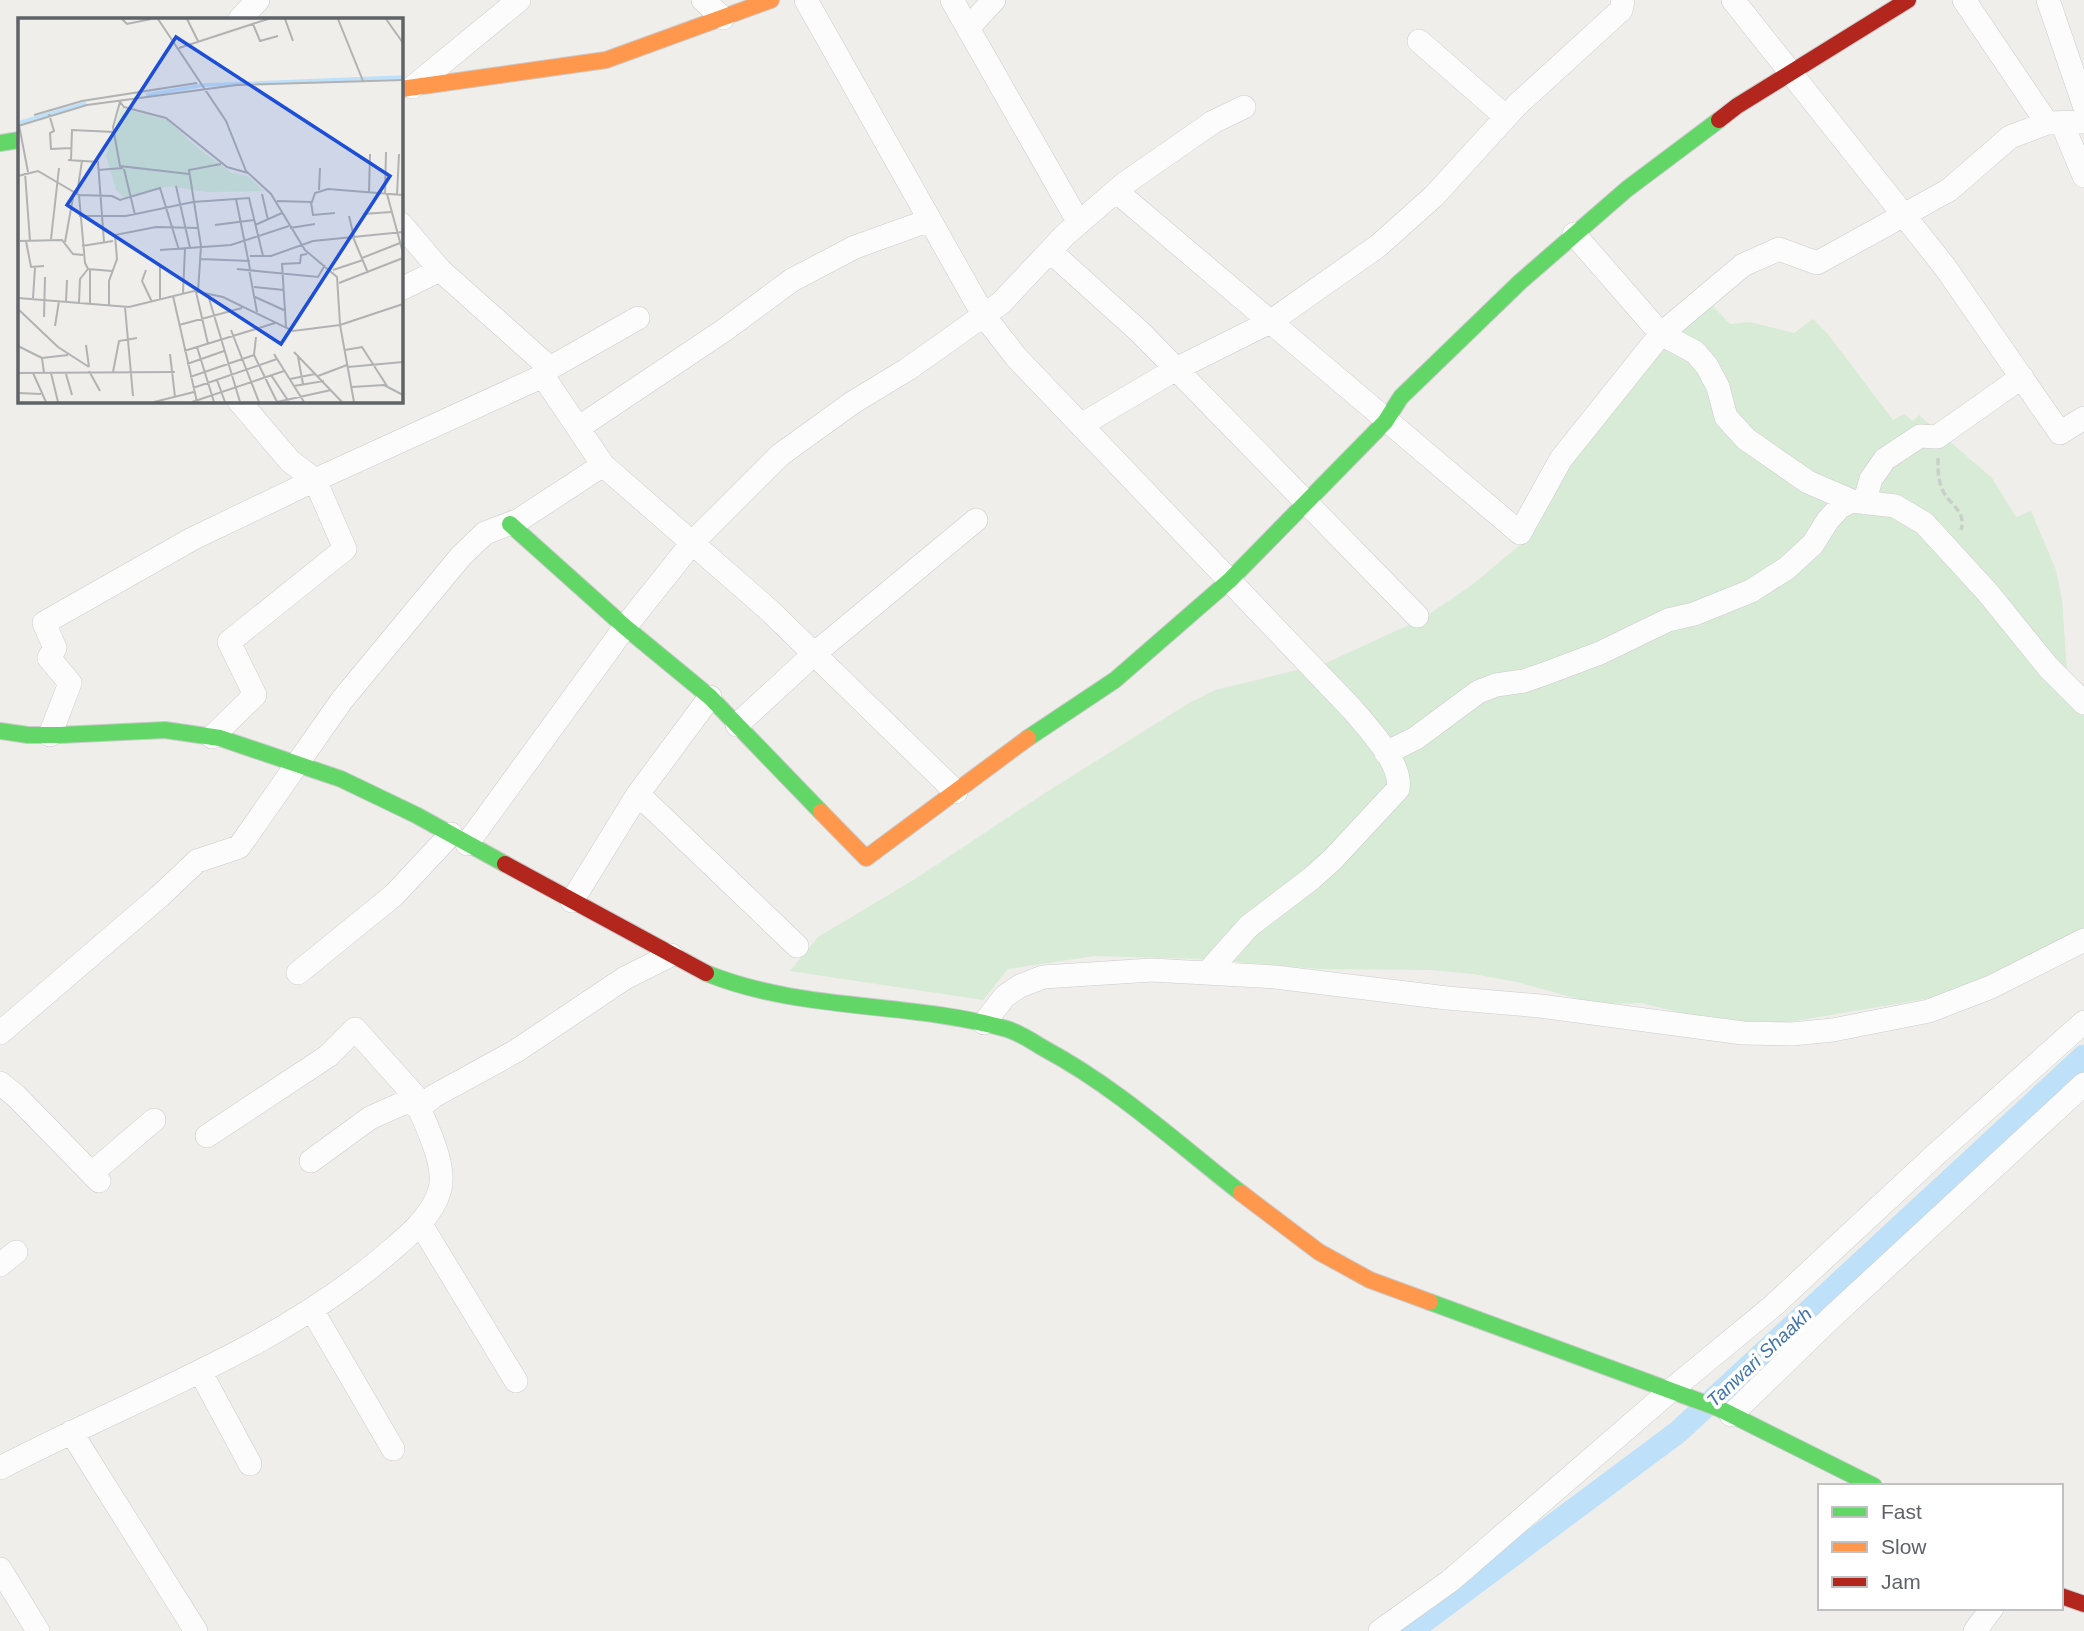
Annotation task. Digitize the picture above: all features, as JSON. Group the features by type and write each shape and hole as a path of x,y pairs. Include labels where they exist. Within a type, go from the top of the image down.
{"street":[{"path":"241,18 258,0"},
{"path":"406,89 519,0"},
{"path":"703,0 723,18"},
{"path":"406,89 606,60 771,0"},
{"path":"806,0 984,316 1016,356 1353,710 1379,740 1399,781 1398,789 1333,859 1249,926 1207,973"},
{"path":"952,0 1079,222"},
{"path":"969,27 994,0"},
{"path":"1081,425 1176,369 1270,322 1378,246 1434,196 1506,117 1621,10 1623,0"},
{"path":"1733,0 1945,267 2060,433 2084,418"},
{"path":"510,524 625,627 710,697 866,858 1000,757 1115,680 1230,580 1386,420 1401,397 1520,282 1627,189 1737,106 1908,0"},
{"path":"1964,0 2064,123 2084,176"},
{"path":"2048,0 2084,105"},
{"path":"1419,41 1506,117"},
{"path":"298,973 459,839 692,543 780,455 852,403 908,369 984,316 1001,303 1079,222 1116,191 1213,122 1244,107"},
{"path":"1116,191 1520,533 1561,458 1661,334 1743,265 1779,249 1817,263 1949,190 2010,137 2064,123"},
{"path":"0,143 18,140"},
{"path":"578,428 723,331 792,280 855,247 930,220"},
{"path":"402,225 440,270 546,372 603,465 769,610 956,792"},
{"path":"1574,234 1661,334 1695,352 1707,366 1718,387 1726,417 1746,439 1808,482 1858,502 1895,506 1924,523 1989,594 2048,667 2084,703"},
{"path":"1050,251 1141,333 1417,616"},
{"path":"402,289 440,270"},
{"path":"50,735 70,683 49,658 55,648 44,623 191,539 546,372 638,318"},
{"path":"1386,753 1424,732 1478,692 1544,674 1600,653 1668,620 1694,614 1751,591 1787,568 1813,544 1828,520 1840,508 1858,502 1885,459 1920,436 1937,437 2022,377"},
{"path":"212,737 255,695 229,642 345,549 314,480 290,461 240,402"},
{"path":"0,1034 197,862 239,847 342,700 461,556 485,533 519,520 603,465"},
{"path":"737,725 814,654 976,520"},
{"path":"572,901 638,794 710,697"},
{"path":"0,731 50,735 165,730 212,737 252,747 341,779 459,839 671,955 733,984 778,994 984,1023 1021,1035 1079,1067 1282,1226 1319,1252 1370,1280 1725,1411 1870,1484"},
{"path":"638,794 797,946"},
{"path":"984,1023 1005,996 1020,986 1043,977 1152,970 1275,977 1447,998 1540,1006 1742,1033 1792,1034 1833,1030 1929,1011 1991,987 2084,940"},
{"path":"421,1106 516,1051 625,978 671,955"},
{"path":"1380,1631 1450,1581 1680,1394 1933,1157 2084,1022"},
{"path":"0,1468 71,1432 201,1373 295,1322 364,1274 420,1223 429,1213 441,1187 439,1159 421,1106 355,1029 328,1056 207,1136"},
{"path":"1725,1411 1832,1317 2084,1084"},
{"path":"5,1097 95,1177 154,1120"},
{"path":"311,1161 370,1118 408,1101 421,1106"},
{"path":"420,1223 516,1381"},
{"path":"312,1310 393,1449"},
{"path":"201,1373 250,1464"},
{"path":"71,1432 196,1631"},
{"path":"0,1569 38,1631"},
{"path":"2063,1597 2084,1604"},
{"path":"1975,1631 1991,1610"}],"path":[{"path":"1937,437 1938,478 1945,496 1957,507 1963,523 1960,532"}],"green space":[{"path":"1712,305 1730,324 1750,322 1794,333 1813,319 1827,333 1893,420 1904,414 1913,421 1919,415 1992,478 2016,517 2031,511 2056,570 2062,599 2067,671 2084,714 2084,934 1991,981 1937,997 1777,1024 1723,1023 1641,1003 1597,1004 1517,982 1431,970 1320,969 1197,959 1095,956 1008,969 983,1000 790,971 818,937 915,879 1048,791 1189,703 1215,690 1326,663 1422,619 1472,585 1520,545 1550,488 1659,345"}],"waterway":[{"name":"Tanwari Shaakh","path":"1411,1631 1678,1432 2084,1056"}],"traffic: fast":[{"path":"1028,738 1115,680 1230,580 1385,422 1401,397 1520,282 1627,189 1719,120"},
{"path":"0,143 18,140"},
{"path":"510,524 625,627 710,697 821,812"},
{"path":"0,731 28,735 60,735 165,730 220,738 341,779 416,815 505,864"},
{"path":"706,973 779,994 970,1020 1012,1031 1097,1080 1241,1193"},
{"path":"1430,1302 1718,1408 1870,1484"}],"traffic: slow":[{"path":"402,89 606,60 771,0"},
{"path":"821,812 866,858 1028,738"},
{"path":"1241,1193 1319,1252 1370,1280 1430,1302"}],"traffic: jam":[{"path":"1719,120 1737,106 1908,0"},
{"path":"505,864 706,973"},
{"path":"2063,1597 2084,1604"}]}
